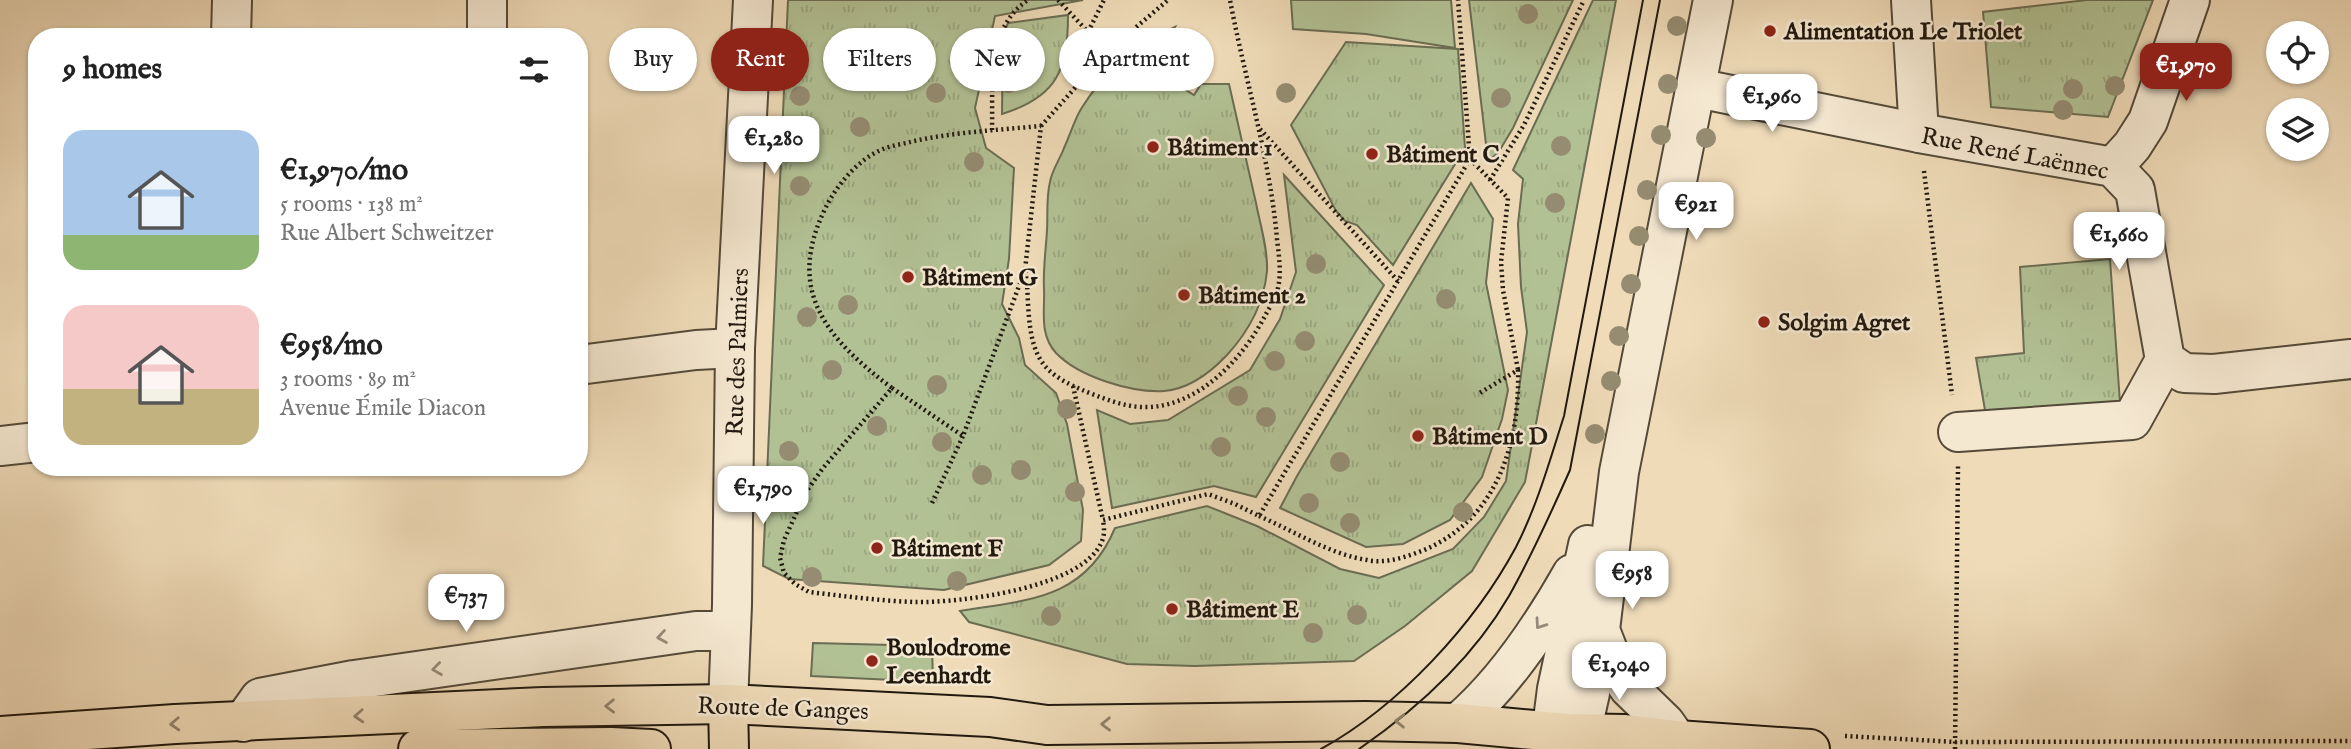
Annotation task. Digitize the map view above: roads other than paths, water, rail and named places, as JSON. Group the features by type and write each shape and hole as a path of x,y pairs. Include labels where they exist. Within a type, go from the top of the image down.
{"main road":[{"name":"Route de Ganges","path":"0,736 543,707 729,726 977,734 1047,725 1352,721 1458,723"},
{"path":"1458,723 1565,741 1625,734 1677,740 1824,742"},
{"path":"418,749 652,749"}],"street":[{"path":"231,28 232,0"},
{"path":"487,0 487,28"},
{"name":"Rue des Palmiers","path":"729,726 736,348 753,0"},
{"path":"1588,544 1553,720 1565,741 1584,720 1600,630 1619,472 1713,0"},
{"path":"1911,0 1919,133"},
{"path":"2113,167 2132,146 2148,121 2190,0"},
{"name":"Rue René Laënnec","path":"1697,88 1919,133 2113,167 2135,190 2165,360"},
{"path":"588,364 696,350 736,348"},
{"path":"1958,432 2132,420 2165,360 2183,373 2214,374 2351,359"},
{"path":"0,446 28,443"},
{"path":"1458,723 1511,665 1555,603 1588,544 1619,472"},
{"path":"1600,630 1614,666 1629,688 1665,723 1677,740"},
{"path":"243,722 260,698 354,680 696,631 730,631"}],"tram line":[{"path":"1321,749 1378,710 1432,661 1479,605 1499,576 1530,515 1564,416 1643,0"},
{"path":"1359,749 1402,717 1442,681 1495,619 1541,534 1570,470 1660,0"}],"place":[{"name":"Alimentation Le Triolet","path":"1770,31"},
{"name":"Bâtiment 1","path":"1153,147"},
{"name":"Bâtiment C","path":"1372,154"},
{"name":"Bâtiment G","path":"908,277"},
{"name":"Bâtiment 2","path":"1184,295"},
{"name":"Solgim Agret","path":"1764,322"},
{"name":"Bâtiment D","path":"1418,436"},
{"name":"Bâtiment F","path":"877,548"},
{"name":"Bâtiment E","path":"1172,609"},
{"name":"Boulodrome Leenhardt","path":"872,661"}]}
